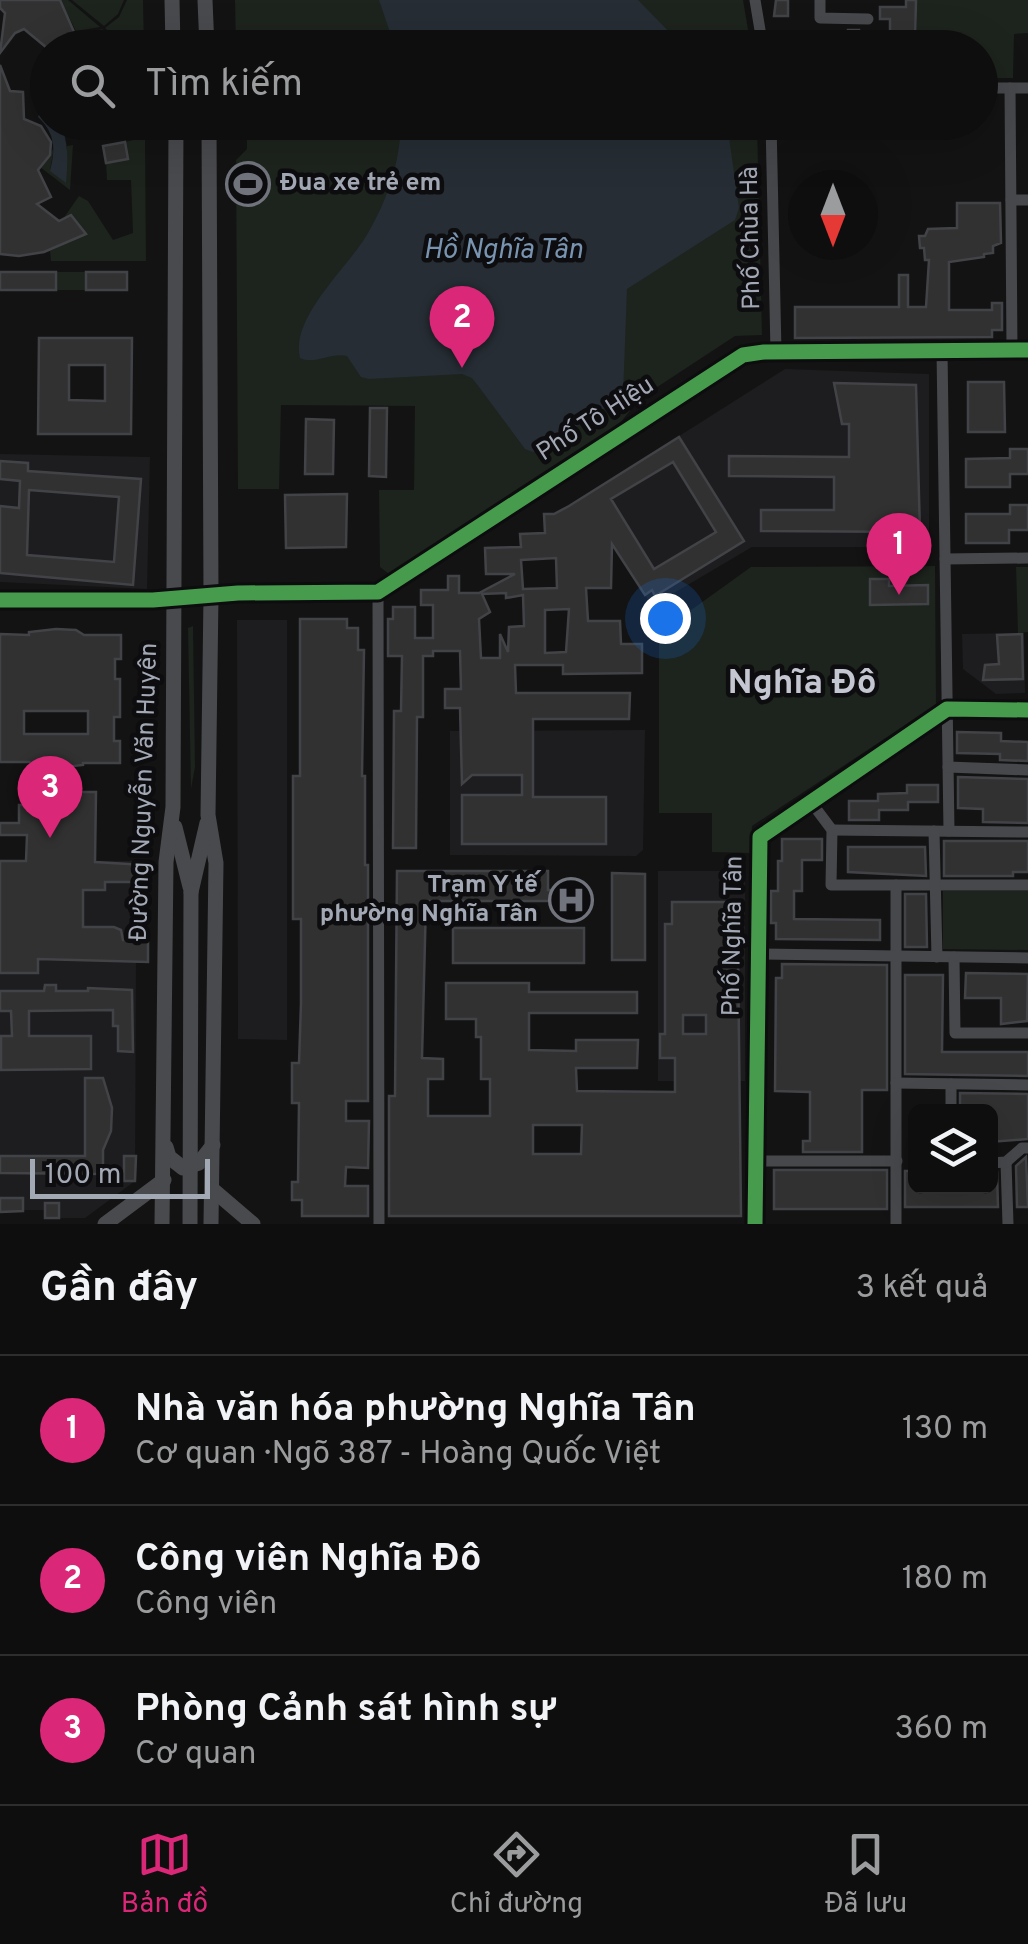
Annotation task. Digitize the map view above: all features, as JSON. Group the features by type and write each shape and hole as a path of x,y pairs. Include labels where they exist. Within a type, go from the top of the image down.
{"main road":[{"path":"172,0 173,30"},
{"path":"205,0 206,30"},
{"name":"Đường Nguyễn Văn Huyên","path":"162,1224 165,878 173,818 176,140"},
{"path":"209,140 208,815 216,863 211,1224"},
{"path":"176,256 209,256"},
{"path":"190,1224 191,892 208,815"},
{"path":"173,818 191,892"},
{"path":"164,1143 170,1157 183,1168 199,1163 213,1145"},
{"path":"106,1224 164,1180"},
{"path":"212,1189 253,1224"}],"street":[{"path":"755,0 760,30"},
{"path":"820,0 820,18 868,19"},
{"path":"998,88 1028,88"},
{"path":"1010,88 1012,350"},
{"name":"Phố Chùa Hà","path":"771,140 776,352"},
{"path":"1010,200 1028,200"},
{"name":"Phố Tô Hiệu","path":"378,592 735,358 753,352 1028,350"},
{"path":"942,351 950,832"},
{"path":"945,558 1028,558"},
{"path":"0,600 378,592 379,1224"},
{"path":"947,709 1028,710"},
{"name":"Phố Nghĩa Tân","path":"755,1224 760,836 947,709"},
{"path":"948,767 1028,770"},
{"path":"811,802 832,830 831,885 1028,885"},
{"path":"832,830 1028,832"},
{"path":"934,831 937,957"},
{"path":"896,885 896,1224"},
{"path":"759,954 1028,958"},
{"path":"954,957 955,1033 1028,1034"},
{"path":"896,1084 1028,1085"},
{"path":"951,1084 951,1104"},
{"path":"998,1162 1006,1162 1022,1148 1028,1148"},
{"path":"756,1161 896,1161"},
{"path":"1006,1162 1008,1224"}],"shaded area":[{"path":"60,0 68,0 100,27 75,30"},
{"path":"72,0 124,0 118,14 104,26"},
{"path":"127,0 143,0 144,30 105,28 119,17"},
{"path":"235,0 743,0 748,30 236,30"},
{"path":"917,0 1028,0 1028,33 1014,34 1013,78 998,78 998,30 917,30"},
{"path":"145,140 146,261 51,261 50,251 85,234 63,219 79,196 88,201 113,240 133,233 131,180 107,180 106,163 128,159 125,142"},
{"path":"247,140 757,140 762,335 735,336 639,399 614,431 389,574 380,567 379,490 414,490 415,406 281,405 279,489 238,489 236,160 247,149"},
{"path":"73,145 70,190 40,167 54,148 50,170 67,166 67,146"},
{"path":"56,272 86,272 86,290 56,290"},
{"path":"785,369 929,374 929,547 752,547 652,606 583,497"},
{"path":"0,454 150,457 147,589 0,582"},
{"path":"935,566 936,705 752,826 751,853 712,852 712,813 659,813 659,633 751,567"},
{"path":"1016,567 1028,567 1028,632 1018,633"},
{"path":"237,620 287,620 287,1040 238,1039"},
{"path":"193,626 195,767 191,789 188,628"},
{"path":"1024,633 1025,693 996,694 963,669 962,634"},
{"path":"645,730 643,850 636,856 450,855 450,731"},
{"path":"0,860 148,861 148,962 136,963 135,1181 85,1218 45,1218 45,1210 23,1210 23,1198 0,1198"},
{"path":"658,871 745,871 745,1081 658,1081"},
{"path":"943,891 1028,891 1028,950 943,949"}],"water":[{"path":"379,0 638,0 667,30 389,30"},
{"path":"65,140 66,183 50,171 53,142"},
{"name":"Hồ Nghĩa Tân","path":"400,140 729,140 739,208 735,220 627,289 623,396 542,450 533,452 525,449 472,378 462,374 369,379 361,377 347,356 300,358 304,326 323,293 368,233 395,166"}],"building":[{"path":"0,0 60,0 73,30 30,30 30,34 24,29 15,33 0,53 5,13"},
{"path":"776,0 788,0 788,16 774,16"},
{"path":"906,0 916,0 915,30 890,30 890,19 880,19 880,7 906,7"},
{"path":"0,65 10,91 23,92 30,140 51,142 50,155 38,170 51,197 37,204 59,221 71,215 86,234 44,252 0,254"},
{"path":"125,142 128,159 106,163 103,146"},
{"path":"957,203 1000,203 1001,243 984,257 949,262 949,310 992,310 992,303 1002,303 1002,330 992,330 992,337 795,338 795,307 899,307 899,275 908,275 908,307 926,307 929,260 925,260 924,248 920,248 919,236 925,236 928,229 957,228"},
{"path":"0,272 56,272 56,290 0,290"},
{"path":"86,272 127,272 127,290 86,290"},
{"path":"39,338 132,338 131,434 38,434","holes":["69,365 105,365 105,401 69,400"]},
{"path":"968,382 1004,382 1005,432 968,432"},
{"path":"834,383 916,385 920,532 761,531 761,510 834,510 834,477 729,476 729,456 849,457 849,424 842,424"},
{"path":"370,408 387,408 386,477 369,476"},
{"path":"306,419 334,420 333,474 305,474"},
{"path":"679,437 744,541 655,596 652,590 645,595 612,544 611,588 586,588 588,621 620,621 621,644 642,644 642,673 563,674 563,665 515,665 516,693 630,693 629,719 533,719 533,797 606,797 606,844 462,844 462,795 522,795 522,775 472,775 462,784 460,708 445,708 445,689 461,689 460,651 433,651 433,656 423,656 423,717 417,717 416,848 393,848 394,711 401,711 402,656 388,656 388,619 393,619 393,607 415,607 415,638 433,638 433,605 421,605 421,590 448,590 448,576 459,576 459,593 479,593 515,574 486,574 485,548 521,547 520,534 545,533 544,514 554,514","holes":["673,462 716,532 654,569 611,499","556,558 557,588 523,589 521,560","506,593 506,598 523,595 524,626 509,627 508,652 500,634 500,658 481,658 479,619 490,612 482,594","569,609 566,652 545,653 545,610"]},
{"path":"1010,449 1028,449 1028,474 1010,474 1010,487 966,487 966,459 1010,458"},
{"path":"0,461 28,463 28,471 141,479 133,585 0,573 0,506 19,508 20,481 0,479","holes":["29,490 119,497 114,562 27,555"]},
{"path":"347,494 346,547 286,548 285,495"},
{"path":"1010,505 1028,505 1028,530 1009,530 1009,543 966,543 966,514 1010,514"},
{"path":"870,579 889,579 889,586 928,585 928,604 870,605"},
{"path":"300,619 347,619 347,628 358,628 358,650 364,650 362,776 368,865 368,1101 346,1101 346,1121 369,1121 368,1168 346,1167 345,1186 368,1186 368,1216 302,1216 302,1200 292,1200 292,1182 298,1182 299,1103 292,1103 292,1063 299,1063 301,1003 301,919 293,919 293,776 300,776"},
{"path":"56,629 76,630 84,635 121,635 121,659 115,659 115,679 120,679 120,717 114,717 114,741 120,741 120,763 56,768 37,767 29,762 0,762 0,634","holes":["24,711 88,711 88,734 24,734"]},
{"path":"1022,634 1023,679 983,680 985,665 999,664 997,635"},
{"path":"957,732 1001,733 1001,741 1028,742 1028,761 1000,760 1000,754 957,753"},
{"path":"958,777 1028,779 1028,823 983,822 983,809 958,808"},
{"path":"907,785 938,785 938,802 908,802 908,810 879,810 879,820 849,820 849,801 878,801 878,794 907,793"},
{"path":"67,792 96,792 95,862 145,865 145,900 136,900 136,882 105,882 105,890 83,890 83,927 114,927 121,930 123,940 148,940 148,962 38,959 38,973 0,973 0,861 26,861 27,835 0,835 0,823 19,823 19,805 67,805"},
{"path":"782,839 822,839 822,860 802,860 802,891 794,891 794,919 880,920 880,940 776,939 776,923 771,923 771,891 778,891"},
{"path":"944,841 1028,841 1028,872 1013,872 1013,876 944,876"},
{"path":"848,847 925,847 926,876 848,872"},
{"path":"397,871 548,871 548,890 585,890 585,910 556,910 556,901 426,901 422,1058 443,1059 443,1079 428,1079 428,1116 490,1116 490,1079 481,1079 481,1037 476,1037 476,1019 446,1019 446,983 529,983 529,992 637,992 637,1013 529,1013 529,1050 576,1051 576,1040 638,1040 637,1068 576,1068 577,1091 675,1092 675,1058 660,1058 660,1034 665,1034 665,924 672,924 672,902 728,902 728,953 738,953 741,1216 389,1216 389,1096 395,1096","holes":["683,1015 706,1015 706,1034 683,1034","533,1125 582,1125 581,1154 533,1154"]},
{"path":"612,873 645,874 645,960 612,960"},
{"path":"905,894 926,894 927,947 905,947"},
{"path":"453,928 584,928 584,963 453,963"},
{"path":"782,964 887,965 887,1090 862,1090 862,1152 803,1152 803,1141 810,1141 810,1092 775,1091 776,978 782,978"},
{"path":"966,973 1028,974 1027,1021 1001,1024 1001,998 965,998"},
{"path":"905,975 943,975 942,1052 1028,1052 1028,1076 905,1074"},
{"path":"45,985 56,985 56,991 132,990 133,1052 118,1051 118,1026 113,1026 113,1010 29,1011 29,1036 91,1036 91,1069 1,1070 1,1036 12,1036 11,1011 0,1011 0,991 44,991"},
{"path":"85,1078 103,1078 112,1108 111,1131 103,1150 103,1174 0,1173 0,1156 85,1156"},
{"path":"960,1093 1028,1094 1028,1139 998,1141 998,1104 960,1104"},
{"path":"124,1156 136,1156 135,1181 124,1181"},
{"path":"1026,1157 1028,1207 1017,1207 1016,1166"},
{"path":"774,1170 887,1170 887,1209 774,1209"},
{"path":"905,1171 908,1194 998,1194 998,1207 905,1207"},
{"path":"0,1198 23,1198 23,1211 0,1212"},
{"path":"45,1203 59,1203 59,1218 45,1218"}],"cycle path":[{"path":"0,600 153,600 238,593 378,592 743,355 1028,350"},
{"path":"755,1224 760,837 947,709 1028,710"}],"place":[{"name":"Đua xe trẻ em","path":"248,184"},
{"name":"Công viên Nghĩa Đô","path":"462,368"},
{"name":"Nhà văn hóa phường Nghĩa Tân","path":"899,595"},
{"name":"Phòng Cảnh sát hình sự","path":"50,838"},
{"name":"Trạm Y tế phường Nghĩa Tân","path":"571,900"}],"district":[{"name":"Nghĩa Đô","path":"802,684"}]}
